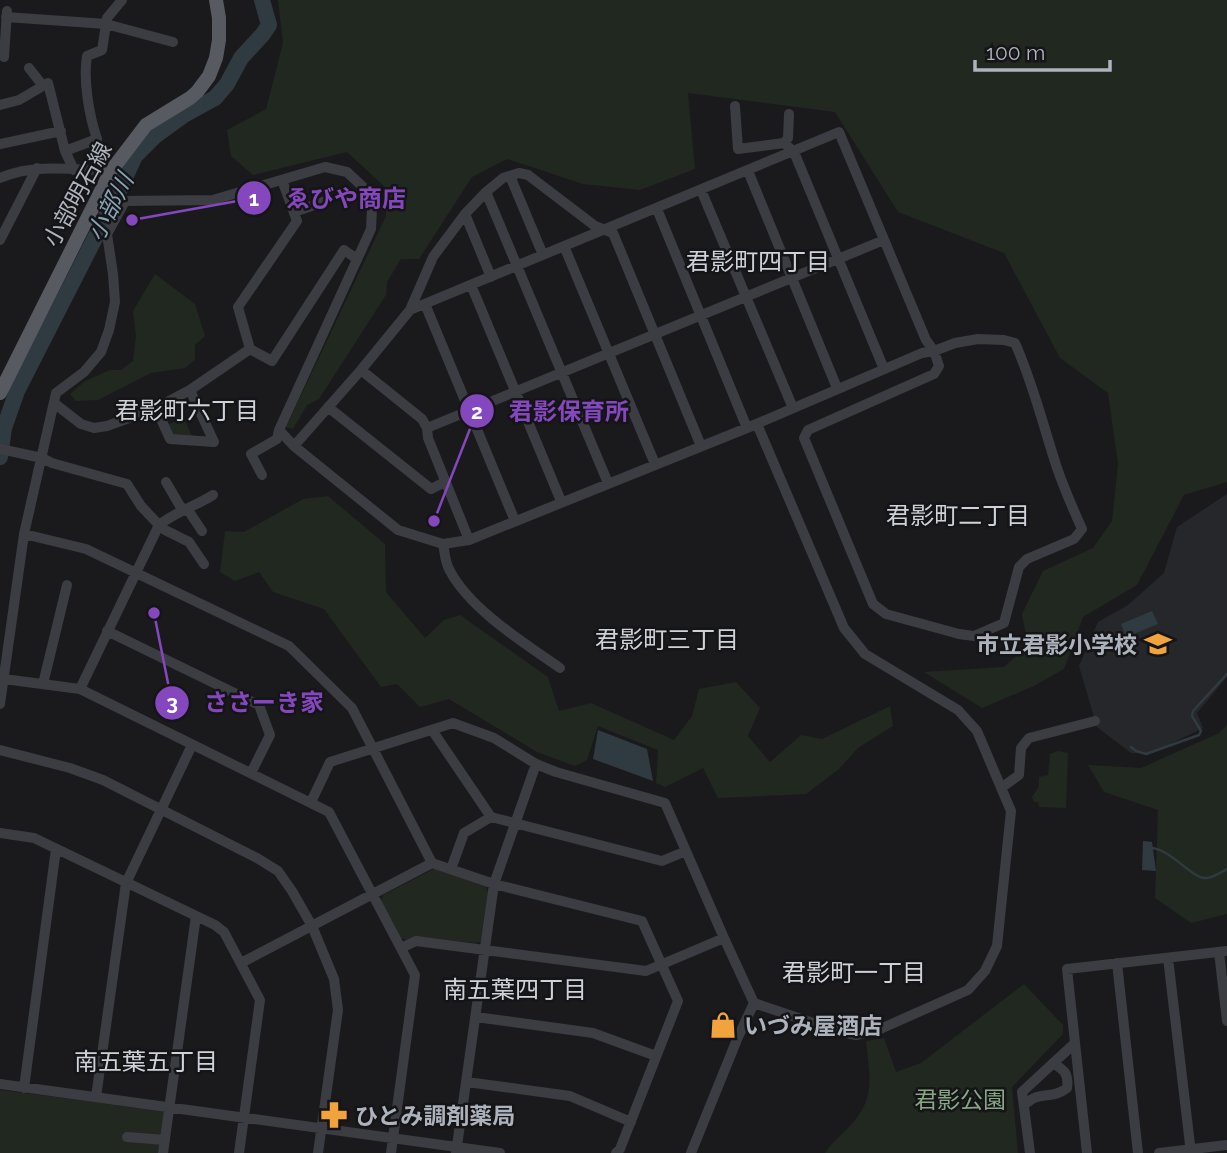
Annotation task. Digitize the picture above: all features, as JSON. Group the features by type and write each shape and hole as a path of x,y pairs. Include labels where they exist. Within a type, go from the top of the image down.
{"main road":[{"name":"小部明石線","path":"0,393 103,197 111,171 146,125 190,98 209,76 219,40 216,0"}],"street":[{"path":"65,151 97,139 91,122 87,56 102,50 107,18 122,0"},
{"path":"3,50 7,14 106,24 173,42"},
{"path":"29,68 43,86"},
{"path":"0,105 19,100 48,83 65,151 74,170"},
{"path":"735,106 738,149 784,143 788,138 789,114"},
{"path":"0,144 61,131"},
{"path":"279,430 294,446 398,530 443,544 469,540 752,426 922,353 934,351 955,343 1004,340 1015,342 1025,364 1057,469 1082,529 1074,539 1027,559 1019,567 1004,623 974,636 886,614 873,604 804,438 808,430 934,374 939,366 934,351 926,340 839,132 410,310"},
{"path":"784,143 794,152 884,369"},
{"path":"103,197 125,201 213,201 326,167 347,172 363,187 372,208 371,229 277,439 250,454 262,475"},
{"path":"0,178 37,168 111,171"},
{"path":"0,240 37,168"},
{"path":"748,171 837,388"},
{"path":"294,446 410,310 433,257 464,214 503,178 519,173 528,175 595,226 613,233 701,446"},
{"path":"510,176 543,255"},
{"path":"282,180 296,221 238,307 250,349 272,361 344,250 357,259"},
{"path":"701,190 793,408"},
{"path":"486,192 608,483"},
{"path":"0,704 24,534 56,393 84,372 101,352 109,330 115,302 107,234 125,201"},
{"path":"293,212 326,201"},
{"path":"311,802 330,762 453,723 494,738 536,764 556,772 665,803 754,1003 856,1035 878,1030 968,990 985,971 997,946 1011,811 977,731 958,710 865,654 844,628 700,316 657,209"},
{"path":"464,214 491,277"},
{"path":"427,428 884,240"},
{"path":"564,246 655,464"},
{"path":"471,285 561,502"},
{"path":"425,304 515,521"},
{"path":"54,404 81,424 94,428 107,426 156,408 190,390 250,349"},
{"path":"361,370 422,419 469,540"},
{"path":"156,408 170,439 214,442 190,390"},
{"path":"328,408 430,489 445,482"},
{"path":"5,450 42,458 127,484 141,506 159,525 189,542 204,564"},
{"path":"166,482 180,506 190,513 202,531"},
{"path":"80,689 159,525 213,495"},
{"path":"24,534 86,550 289,646 352,708 432,863 494,884 642,921 678,1001 620,1149 616,1153"},
{"path":"443,544 448,568 465,595 513,635 560,668"},
{"path":"43,684 67,585"},
{"path":"107,631 259,705 270,735 251,773"},
{"path":"4,679 80,689 329,812 415,975 391,1153"},
{"path":"1001,788 1019,775 1021,748 1029,738 1095,721"},
{"path":"432,730 491,817 662,861 686,851"},
{"path":"96,1097 126,883 192,745"},
{"path":"0,750 70,768 103,780 278,871 312,926 334,979 338,1010 318,1153"},
{"path":"457,1150 494,884 536,764"},
{"path":"451,869 464,833 491,817"},
{"path":"0,833 34,838 215,925 224,932 260,1000 239,1153"},
{"path":"24,1088 56,849"},
{"path":"241,963 432,863"},
{"path":"163,1153 196,916"},
{"path":"401,948 416,941 646,971 724,938"},
{"path":"1087,1153 1067,969 1223,951 1227,1021"},
{"path":"1168,958 1191,1151"},
{"path":"1117,964 1138,1153"},
{"path":"691,1153 754,1003"},
{"path":"476,1017 593,1033 656,1056"},
{"path":"1030,1153 1022,1092 1074,1043"},
{"path":"1024,1105 1035,1097 1051,1096 1067,1088 1068,1079 1064,1070 1053,1063"},
{"path":"467,1082 570,1096 631,1122"},
{"path":"0,1084 323,1128 457,1150 500,1153"},
{"path":"127,1137 165,1140"},
{"path":"1159,1153 1227,1145"}],"shaded area":[{"name":"市立君影小学校","path":"1227,494 1227,677 1197,713 1203,728 1152,753 1131,753 1097,727 1079,666 1098,622 1128,605 1164,573 1177,527"},
{"path":"1152,611 1158,624 1126,637 1121,624"},
{"path":"598,730 647,749 653,781 593,759"},
{"path":"1143,841 1152,842 1156,871 1142,870"}],"green space":[{"path":"278,0 1227,0 1227,482 1184,495 1137,585 1083,617 1064,669 1034,686 982,708 924,672 1004,667 1028,646 1022,614 1043,571 1093,548 1112,521 1118,464 1108,393 1060,358 1004,253 898,212 835,112 688,93 695,169 640,190 583,184 507,159 472,177 419,259 401,259 387,282 386,295 319,399 307,405 293,429 286,427 386,216 384,186 347,152 253,175 231,156 227,130 266,109 283,43"},
{"path":"155,274 195,304 205,336 195,345 195,360 185,368 151,373 98,400 76,401 70,394 85,381 110,370 121,370 133,361 136,336 133,311"},
{"path":"184,418 192,436 171,435 167,425"},
{"path":"328,496 385,544 386,592 425,638 444,620 460,615 548,677 559,711 591,703 674,740 692,716 699,689 736,682 760,708 748,736 770,762 801,735 822,739 890,706 893,726 858,748 839,769 806,794 718,798 703,768 665,787 656,783 658,750 598,726 587,760 575,766 537,752 449,699 420,707 397,684 381,687 324,609 273,592 259,572 235,581 220,572 225,531 244,532 303,499"},
{"path":"1227,725 1227,914 1191,923 1155,898 1158,810 1104,792 1088,765 1141,768 1219,733"},
{"path":"1058,751 1068,753 1066,808 1039,807 1032,797 1039,786 1039,777 1048,775 1050,754"},
{"path":"434,869 485,886 488,892 482,941 476,943 399,938 381,901 383,895"},
{"name":"君影公園","path":"1024,984 1063,1025 1063,1034 1012,1087 1018,1153 825,1153 857,1117 867,1098 869,1078 866,1041 884,1038 896,1072 921,1063"},
{"path":"0,1090 164,1112 159,1153 0,1153"}],"waterway":[{"name":"小部川","path":"0,457 4,428 17,391 135,156 155,136 184,115 215,98 227,84 241,58 269,25 262,0"},
{"path":"1131,747 1146,754 1199,735 1201,731 1192,716 1193,711 1227,674"},
{"path":"1152,848 1167,854 1200,877 1211,877 1227,869"}],"place":[{"name":"ゑびや商店","path":"132,220"},
{"name":"君影保育所","path":"434,521"},
{"name":"ささーき家","path":"154,613"},
{"name":"市立君影小学校","path":"1158,644"},
{"name":"いづみ屋酒店","path":"723,1025"},
{"name":"ひとみ調剤薬局","path":"334,1115"}],"district":[{"name":"君影町四丁目","path":"758,261"},
{"name":"君影町六丁目","path":"187,410"},
{"name":"君影町二丁目","path":"958,515"},
{"name":"君影町三丁目","path":"667,639"},
{"name":"君影町一丁目","path":"854,972"},
{"name":"南五葉四丁目","path":"515,989"},
{"name":"南五葉五丁目","path":"146,1061"}]}
